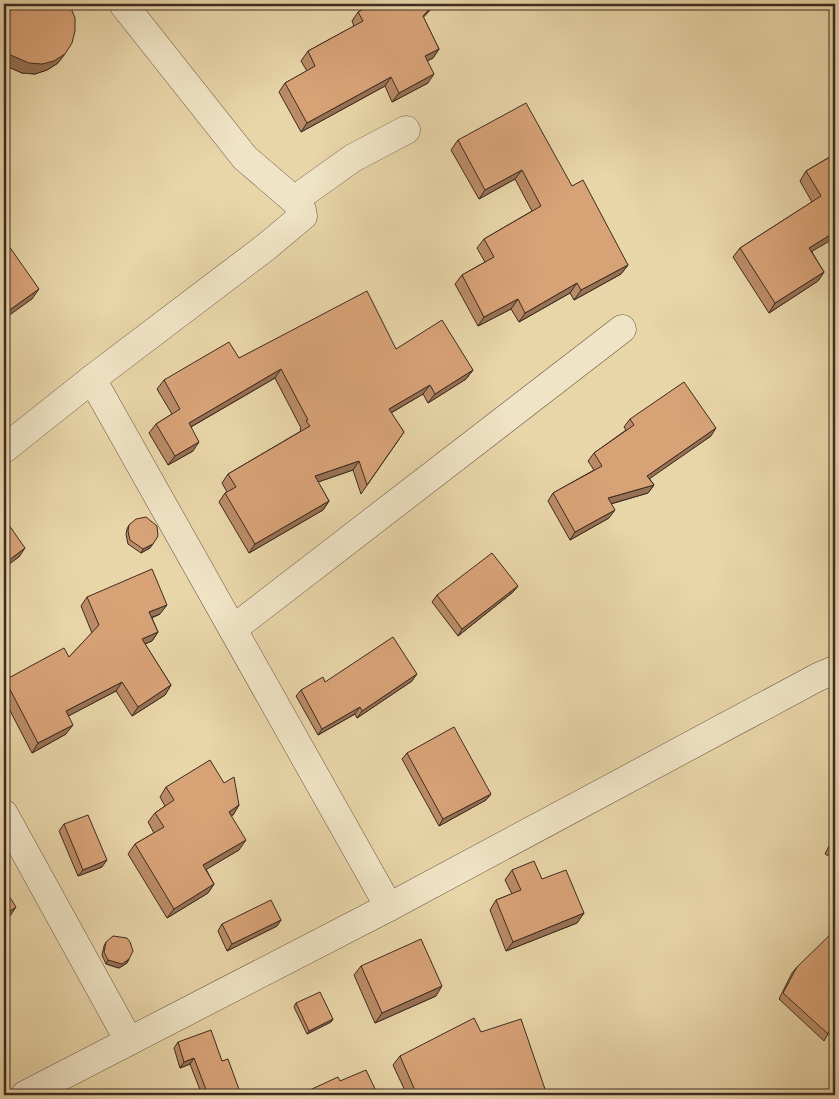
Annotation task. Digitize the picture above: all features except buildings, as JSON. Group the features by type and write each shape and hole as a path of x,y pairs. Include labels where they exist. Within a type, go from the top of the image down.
{"street":[{"path":"4,449 303,216 302,210 294,200 245,158 124,4"},
{"path":"294,200 353,158 406,130"},
{"path":"233,629 622,329"},
{"path":"92,379 389,907"},
{"path":"25,1095 389,907 818,677 835,670"},
{"path":"4,814 128,1041"}]}
